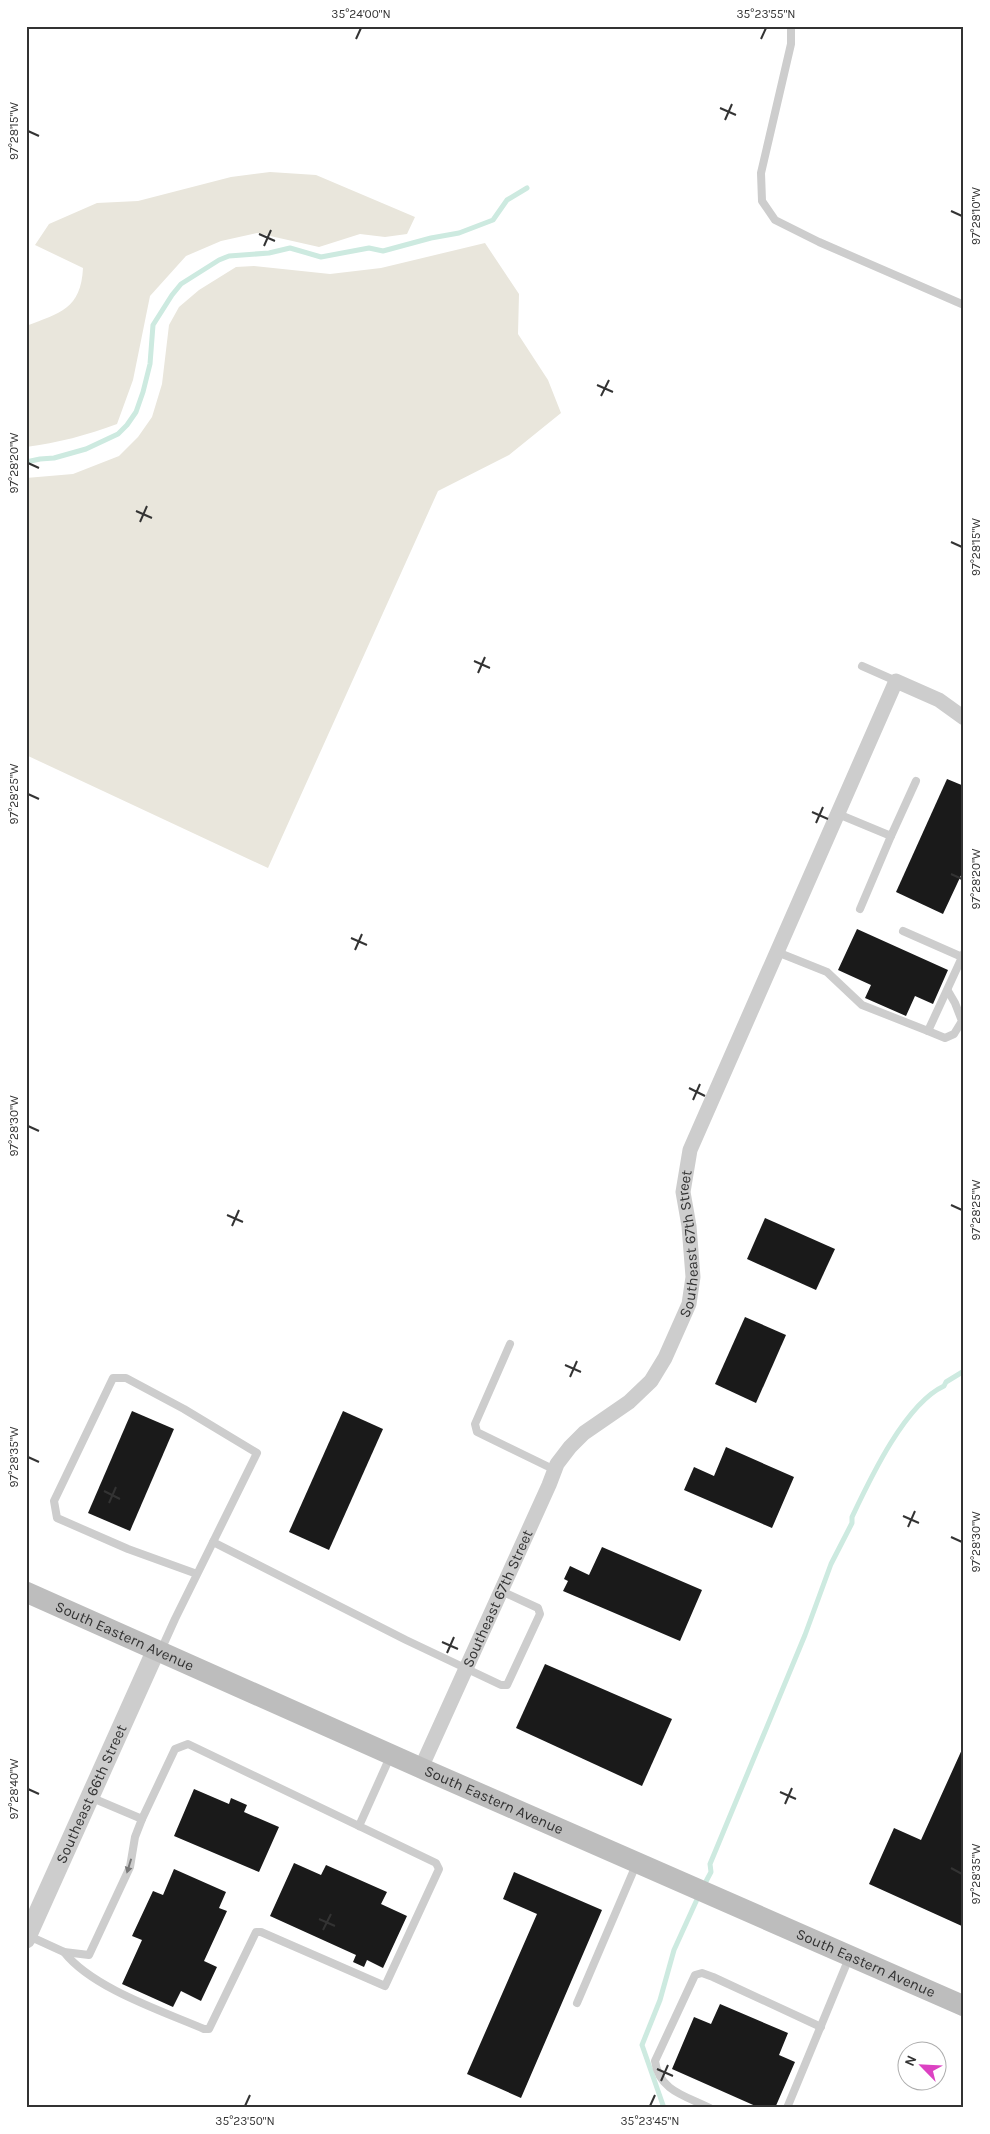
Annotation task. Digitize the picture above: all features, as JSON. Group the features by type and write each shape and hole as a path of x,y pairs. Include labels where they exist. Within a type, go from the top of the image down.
{"main road":[{"name":"South Eastern Avenue","path":"26,1592 391,1755 964,2006"}],"street":[{"path":"896,681 939,700 964,718"},
{"name":"Southeast 67th Street","path":"421,1768 555,1470 566,1453 584,1433 629,1402 651,1381 665,1358 689,1304 693,1277 689,1226 683,1192 690,1150 896,681"},
{"name":"Southeast 66th Street","path":"27,1937 158,1651"}],"lane":[{"path":"792,26 791,44 760,173 762,201 775,220 819,242 964,305"},
{"path":"862,666 896,681"},
{"path":"860,909 916,781"},
{"path":"838,814 891,836"},
{"path":"903,931 963,955 928,1031"},
{"path":"777,952 827,972 862,1004 945,1038 954,1034 962,1022 948,991"},
{"path":"510,1344 475,1424 477,1432 555,1470"},
{"path":"158,1651 197,1574 213,1542 257,1453 184,1409 126,1378 112,1378 54,1501 57,1518 128,1549 197,1574"},
{"path":"213,1542 501,1686 507,1685 540,1614 538,1608 501,1592"},
{"path":"27,1937 64,1952 89,1955 130,1867 135,1837 142,1820 175,1750 188,1744 436,1862 439,1869 384,1986 261,1932 256,1932 212,2027 204,2029 119,1992 74,1965 64,1952"},
{"path":"359,1826 391,1755"},
{"path":"90,1797 142,1820"},
{"path":"577,2003 637,1863"},
{"path":"787,2108 850,1956"},
{"path":"710,2108 664,2085 657,2073 655,2061 695,1975 702,1973 713,1977 821,2027"}],"shaded area":[{"path":"270,172 316,175 415,217 407,234 385,237 360,234 319,247 257,233 221,241 186,256 150,296 133,380 117,424 72,438 26,447 26,326 58,313 73,301 78,293 83,268 35,245 49,224 97,203 138,201 231,177"},
{"path":"485,243 519,294 518,334 548,380 561,413 509,455 438,491 268,868 26,755 26,478 73,474 119,456 138,437 152,417 162,384 169,325 179,307 199,290 236,267 254,266 330,274 381,268"}],"building":[{"path":"947,779 964,786 964,869 943,914 896,892"},
{"path":"857,929 948,970 933,1004 915,996 906,1016 865,998 871,985 838,970"},
{"path":"765,1218 835,1249 816,1290 747,1259"},
{"path":"745,1317 786,1335 756,1403 715,1384"},
{"path":"132,1411 174,1429 130,1531 88,1513"},
{"path":"343,1411 383,1429 329,1550 289,1532"},
{"path":"726,1447 794,1477 772,1528 684,1490 694,1467 714,1476"},
{"path":"602,1547 702,1590 680,1641 563,1591 568,1581 564,1579 570,1566 589,1575"},
{"path":"545,1664 672,1719 642,1786 516,1728"},
{"path":"964,1745 964,1927 869,1884 894,1828 921,1840"},
{"path":"194,1789 229,1804 231,1798 247,1805 244,1812 279,1827 259,1872 174,1836"},
{"path":"294,1863 321,1875 326,1865 387,1892 381,1904 407,1916 383,1968 367,1960 364,1967 353,1962 356,1955 270,1916"},
{"path":"174,1869 226,1892 219,1908 227,1911 204,1961 217,1967 201,2001 181,1991 173,2007 122,1984 142,1940 132,1936 153,1891 163,1895"},
{"path":"514,1872 602,1910 521,2098 467,2074 537,1914 503,1899"},
{"path":"720,2004 788,2033 779,2055 795,2062 775,2108 760,2108 672,2069 694,2017 711,2024"}],"waterway":[{"path":"26,462 54,458 86,449 118,434 127,425 136,412 143,392 150,364 153,325 181,284 219,260 229,256 269,253 290,248 321,257 369,248 383,251 431,238 459,233 493,220 507,200 527,188"},
{"path":"703,1887 711,1872 710,1864 805,1635 831,1564 852,1523 852,1517 868,1483 902,1425 930,1395 964,1371"},
{"path":"664,2108 642,2045 660,2000 674,1950 699,1895"}]}
